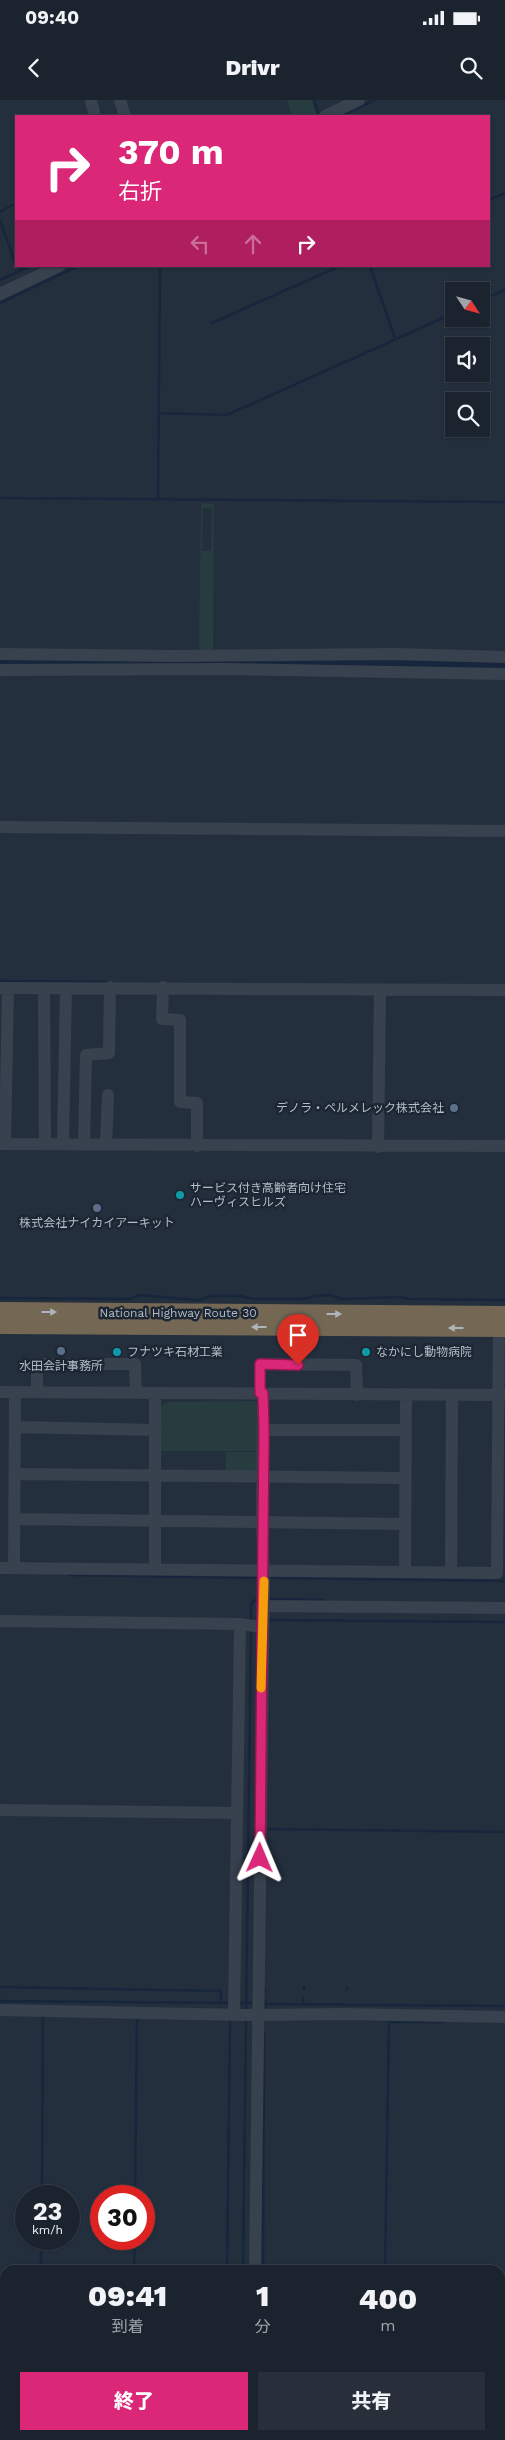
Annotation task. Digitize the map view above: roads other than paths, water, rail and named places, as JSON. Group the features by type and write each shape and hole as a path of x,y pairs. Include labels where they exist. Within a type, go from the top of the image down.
{"highway":[{"name":"National Highway Route 30","path":"0,1311 502,1321"},
{"name":"National Highway Route 30","path":"0,1325 502,1321"}],"street":[{"path":"120,100 125,115"},
{"path":"327,115 359,100"},
{"path":"91,101 95,115"},
{"path":"0,294 57,267"},
{"path":"0,654 183,656 393,654 505,657"},
{"path":"0,670 224,669 505,674"},
{"path":"0,828 505,831"},
{"path":"85,1141 86,1055 109,1053 110,987"},
{"path":"163,987 162,1019 180,1020 180,1102 197,1103 197,1141"},
{"path":"505,990 163,987 4,988 4,1141 106,1140 505,1146"},
{"path":"44,988 45,1141"},
{"path":"63,1141 66,988"},
{"path":"378,1144 380,990"},
{"path":"106,1140 108,1095"},
{"path":"0,1568 155,1569 264,1575 405,1572 496,1573 502,1531 502,1321"},
{"path":"37,1392 37,1364 136,1364 136,1393"},
{"path":"255,2265 242,2011 237,1813 251,1626 264,1602 262,1521 264,1430 260,1364 356,1365 357,1394"},
{"path":"0,1392 502,1395"},
{"path":"14,1392 16,1474 14,1568"},
{"path":"155,1569 156,1393"},
{"path":"405,1572 404,1478 406,1394"},
{"path":"450,1572 452,1395"},
{"path":"15,1427 156,1430"},
{"path":"264,1430 405,1430"},
{"path":"16,1474 263,1475 404,1478"},
{"path":"15,1519 405,1524"},
{"path":"264,1602 505,1608"},
{"path":"0,1621 251,1626"},
{"path":"242,2011 251,1626"},
{"path":"0,1810 237,1813"},
{"path":"0,2010 242,2011 505,2017"}],"waterway":[{"path":"314,100 318,113"},
{"path":"342,115 375,100"},
{"path":"490,200 505,193"},
{"path":"0,212 15,204"},
{"path":"0,220 15,262"},
{"path":"0,280 28,267"},
{"path":"0,303 76,267"},
{"path":"158,499 160,267"},
{"path":"212,323 338,267"},
{"path":"370,267 395,338"},
{"path":"490,296 505,290"},
{"path":"159,413 227,415 445,317"},
{"path":"0,498 505,502"},
{"path":"0,661 424,663 505,666"},
{"path":"0,981 109,982"},
{"path":"0,1298 129,1299 140,1295 198,1300 211,1296 241,1296 253,1299 303,1299 330,1295 342,1299 402,1297 408,1299 505,1300"},
{"path":"69,1575 261,1578"},
{"path":"269,1578 505,1581"},
{"path":"251,1622 251,1606 253,1601 261,1599"},
{"path":"269,1599 324,1600"},
{"path":"268,1620 505,1622"},
{"path":"246,2012 251,1630"},
{"path":"266,1829 505,1832"},
{"path":"0,1987 221,1991 221,2003"},
{"path":"303,1998 303,2004"},
{"path":"265,2000 266,2008"},
{"path":"0,2001 230,2003"},
{"path":"238,2003 251,2003"},
{"path":"264,2004 505,2006"},
{"path":"42,2185 43,2016"},
{"path":"135,2185 137,2017"},
{"path":"385,2265 389,2019"},
{"path":"243,2265 246,2020"},
{"path":"227,2265 230,2021"},
{"path":"389,2022 442,2022"},
{"path":"263,2265 264,2032"},
{"path":"41,2250 41,2265"},
{"path":"134,2265 135,2250"}],"place":[{"name":"デノラ・ペルメレック株式会社","path":"454,1108"},
{"name":"サービス付き高齢者向け住宅 ハーヴィスヒルズ","path":"180,1195"},
{"name":"株式会社ナイカイアーキット","path":"97,1208"},
{"name":"水田会計事務所","path":"61,1351"},
{"name":"フナツキ石材工業","path":"117,1352"},
{"name":"なかにし動物病院","path":"366,1352"}]}
